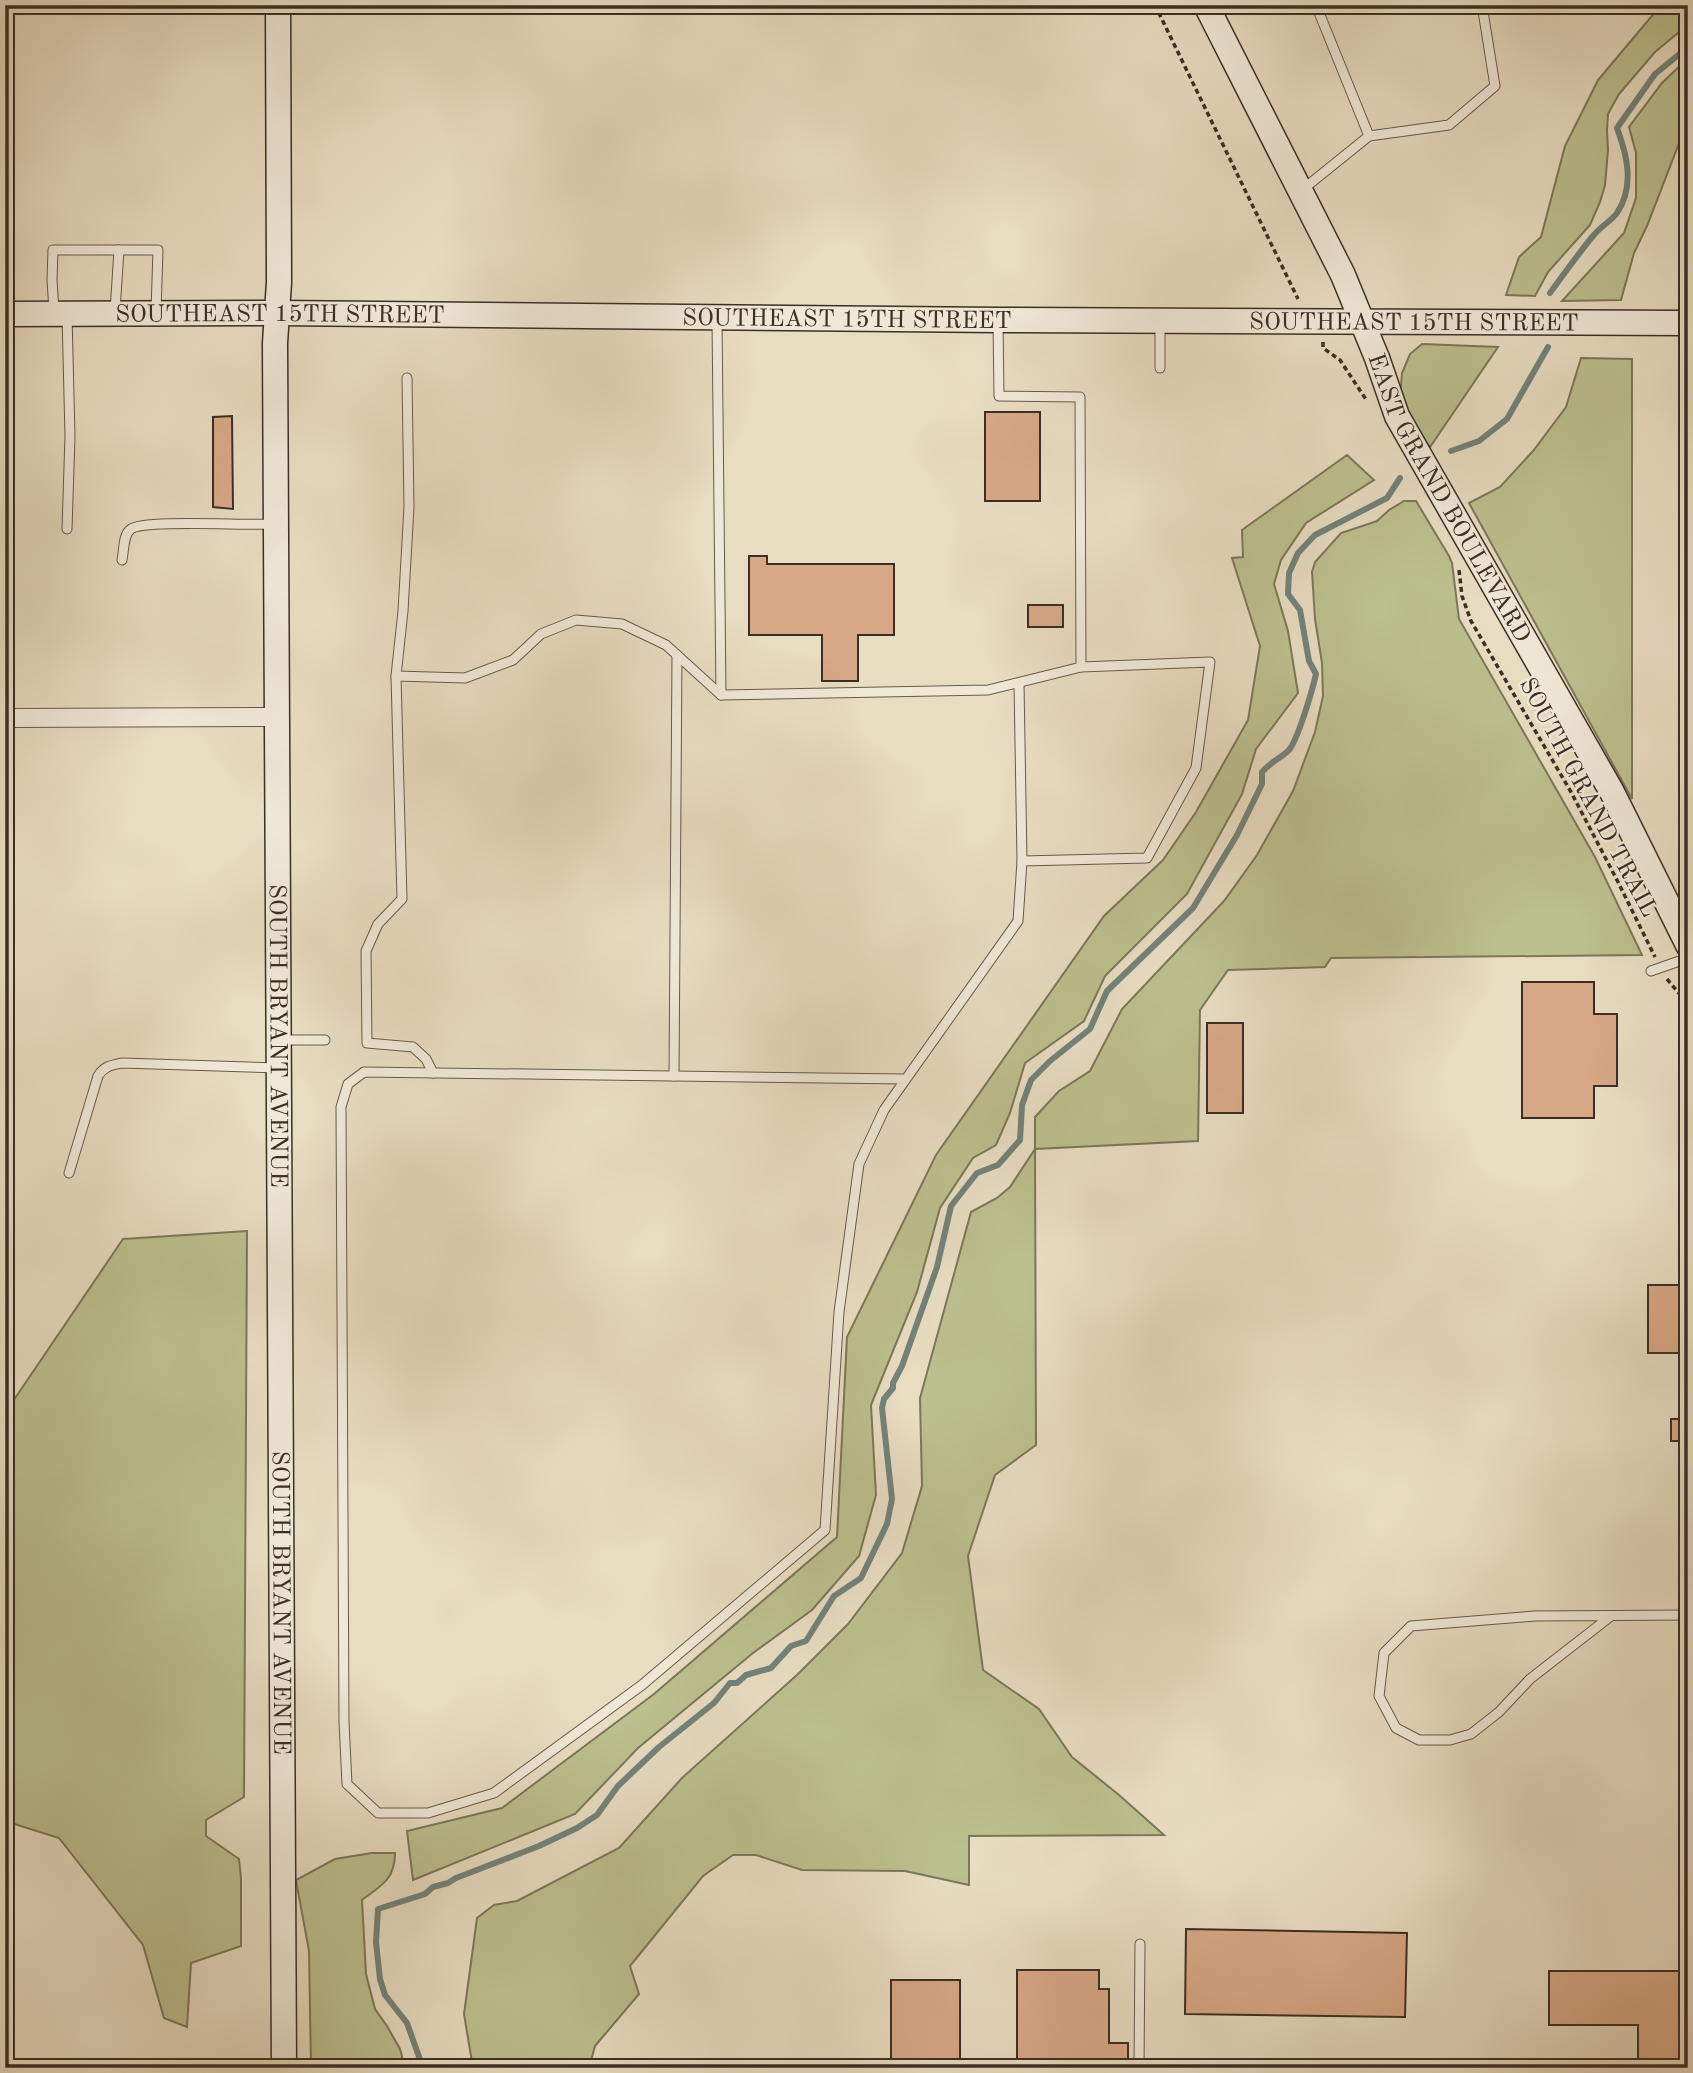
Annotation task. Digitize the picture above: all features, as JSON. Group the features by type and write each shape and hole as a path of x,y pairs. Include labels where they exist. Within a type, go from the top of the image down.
{"street":[{"name":"SOUTH BRYANT AVENUE","path":"278,5 276,717 284,2068"},
{"name":"EAST GRAND BOULEVARD","path":"1206,5 1343,275 1397,416 1612,792 1688,945"},
{"name":"SOUTHEAST 15TH STREET","path":"5,314 277,313 1688,323"},
{"path":"5,718 276,717"}],"lane":[{"path":"1316,5 1369,136"},
{"path":"1300,191 1369,136 1449,125 1495,86 1482,5"},
{"path":"67,529 70,436 60,313 52,280 53,250 158,250 156,313"},
{"path":"115,313 119,250"},
{"path":"717,318 721,695"},
{"path":"998,320 999,396 1080,397 1081,667"},
{"path":"1160,321 1160,368"},
{"path":"407,378 409,507 396,676 402,899 378,924 366,951 367,1043 413,1047 426,1059 433,1073"},
{"path":"122,560 126,534 132,527 152,524 276,524"},
{"path":"396,676 465,678 513,660 541,634 576,620 622,624 667,645 721,695 988,690 1081,667 1210,662 1196,768 1147,859 1022,862"},
{"path":"674,1076 677,655"},
{"path":"906,1079 364,1072 348,1084 341,1107 344,1722 347,1784 378,1813 428,1813 494,1793 642,1685 825,1530 839,1312 859,1164 884,1110 906,1079 1018,921 1022,862 1019,682"},
{"path":"1656,969 1688,958"},
{"path":"279,1040 325,1040"},
{"path":"69,1173 98,1076 108,1066 122,1063 279,1068"},
{"path":"1611,1616 1530,1679 1499,1712 1471,1734 1450,1740 1419,1740 1396,1728 1379,1696 1384,1653 1411,1626 1535,1616 1688,1615"},
{"path":"1139,2068 1140,1944"}],"path":[{"path":"1155,5 1302,309 1323,341 1323,348 1340,360 1368,404"},
{"name":"SOUTH GRAND TRAIL","path":"1458,566 1462,596 1471,621 1571,792 1656,969 1688,1004"}],"green space":[{"path":"1661,5 1688,5 1688,28 1684,28 1655,52 1619,94 1608,114 1605,185 1590,225 1548,272 1535,296 1506,295 1519,257 1541,237 1565,146 1598,80"},
{"path":"1688,58 1688,120 1634,253 1621,300 1562,301 1624,233 1636,198 1636,153 1629,127 1662,83"},
{"path":"1422,344 1498,347 1430,447 1418,433 1400,398 1402,373 1410,354"},
{"path":"1581,358 1632,359 1632,799 1469,503 1500,487 1533,451 1566,407"},
{"path":"1347,455 1374,480 1306,523 1281,560 1274,584 1288,631 1298,693 1256,749 1242,794 1187,894 1105,976 1084,1021 1025,1063 1010,1113 996,1145 973,1158 940,1208 917,1292 871,1405 876,1495 859,1556 812,1610 753,1653 638,1748 575,1814 413,1880 407,1831 502,1808 654,1694 837,1537 847,1337 936,1155 1104,916 1163,860 1196,812 1248,720 1260,646 1232,558 1243,557 1242,530"},
{"path":"1404,501 1416,501 1452,563 1459,619 1595,857 1642,955 1331,958 1325,967 1228,970 1200,1010 1198,1141 1035,1149 1035,1117 1059,1091 1090,1071 1122,1009 1224,901 1257,855 1293,791 1315,732 1323,696 1312,572 1315,562 1341,533 1377,521"},
{"path":"1035,1149 1036,1445 995,1475 968,1556 983,1670 1039,1709 1072,1757 1164,1835 969,1836 969,1885 905,1871 802,1870 756,1855 733,1855 703,1876 630,1966 639,1994 595,2046 589,2068 473,2068 464,2014 477,1918 494,1905 517,1901 619,1848 682,1778 798,1674 848,1624 902,1553 922,1486 920,1398 971,1212 997,1198 1010,1187"},
{"path":"247,1231 244,1797 206,1820 206,1836 239,1859 241,1946 191,1963 187,2027 164,2018 143,1945 59,1838 5,1821 5,1413 123,1239"},
{"path":"372,1853 395,1853 390,1875 362,1900 366,1974 375,2009 400,2049 405,2068 311,2068 309,1951 296,1880 335,1859"}],"building":[{"path":"985,412 1040,412 1040,501 985,501"},
{"path":"232,416 233,509 213,507 213,417"},
{"path":"749,556 767,556 767,564 894,564 894,635 858,635 858,681 822,681 822,635 749,635"},
{"path":"1028,605 1063,605 1063,627 1028,627"},
{"path":"1522,982 1594,982 1594,1014 1617,1014 1617,1086 1594,1086 1594,1118 1522,1118"},
{"path":"1207,1023 1243,1023 1243,1113 1207,1113"},
{"path":"1648,1285 1688,1285 1688,1353 1648,1353"},
{"path":"1671,1419 1688,1419 1688,1441 1671,1441"},
{"path":"1186,1929 1407,1933 1405,2017 1185,2014"},
{"path":"1017,1970 1099,1970 1099,1989 1109,1989 1109,2043 1128,2043 1128,2068 1017,2068"},
{"path":"1549,1971 1688,1971 1688,2068 1638,2068 1638,2025 1549,2025"},
{"path":"891,1980 960,1980 960,2068 891,2068"}],"waterway":[{"path":"1550,293 1587,243 1615,216 1623,203 1628,170 1617,128 1655,74 1688,47"},
{"path":"1451,451 1479,441 1507,419 1548,347"},
{"path":"423,2068 407,2023 385,1995 380,1979 376,1942 378,1909 425,1894 433,1887 539,1846 597,1815 618,1786 659,1747 714,1703 730,1683 737,1683 746,1675 771,1668 791,1646 806,1641 834,1596 861,1578 887,1524 892,1499 882,1408 884,1399 893,1388 902,1366 937,1267 951,1206 977,1173 998,1165 1020,1140 1022,1105 1031,1080 1090,1029 1107,991 1193,908 1237,835 1262,784 1262,772 1292,746 1312,691 1316,674 1309,661 1300,610 1288,594 1289,573 1298,553 1315,535 1387,498 1400,478"}]}
